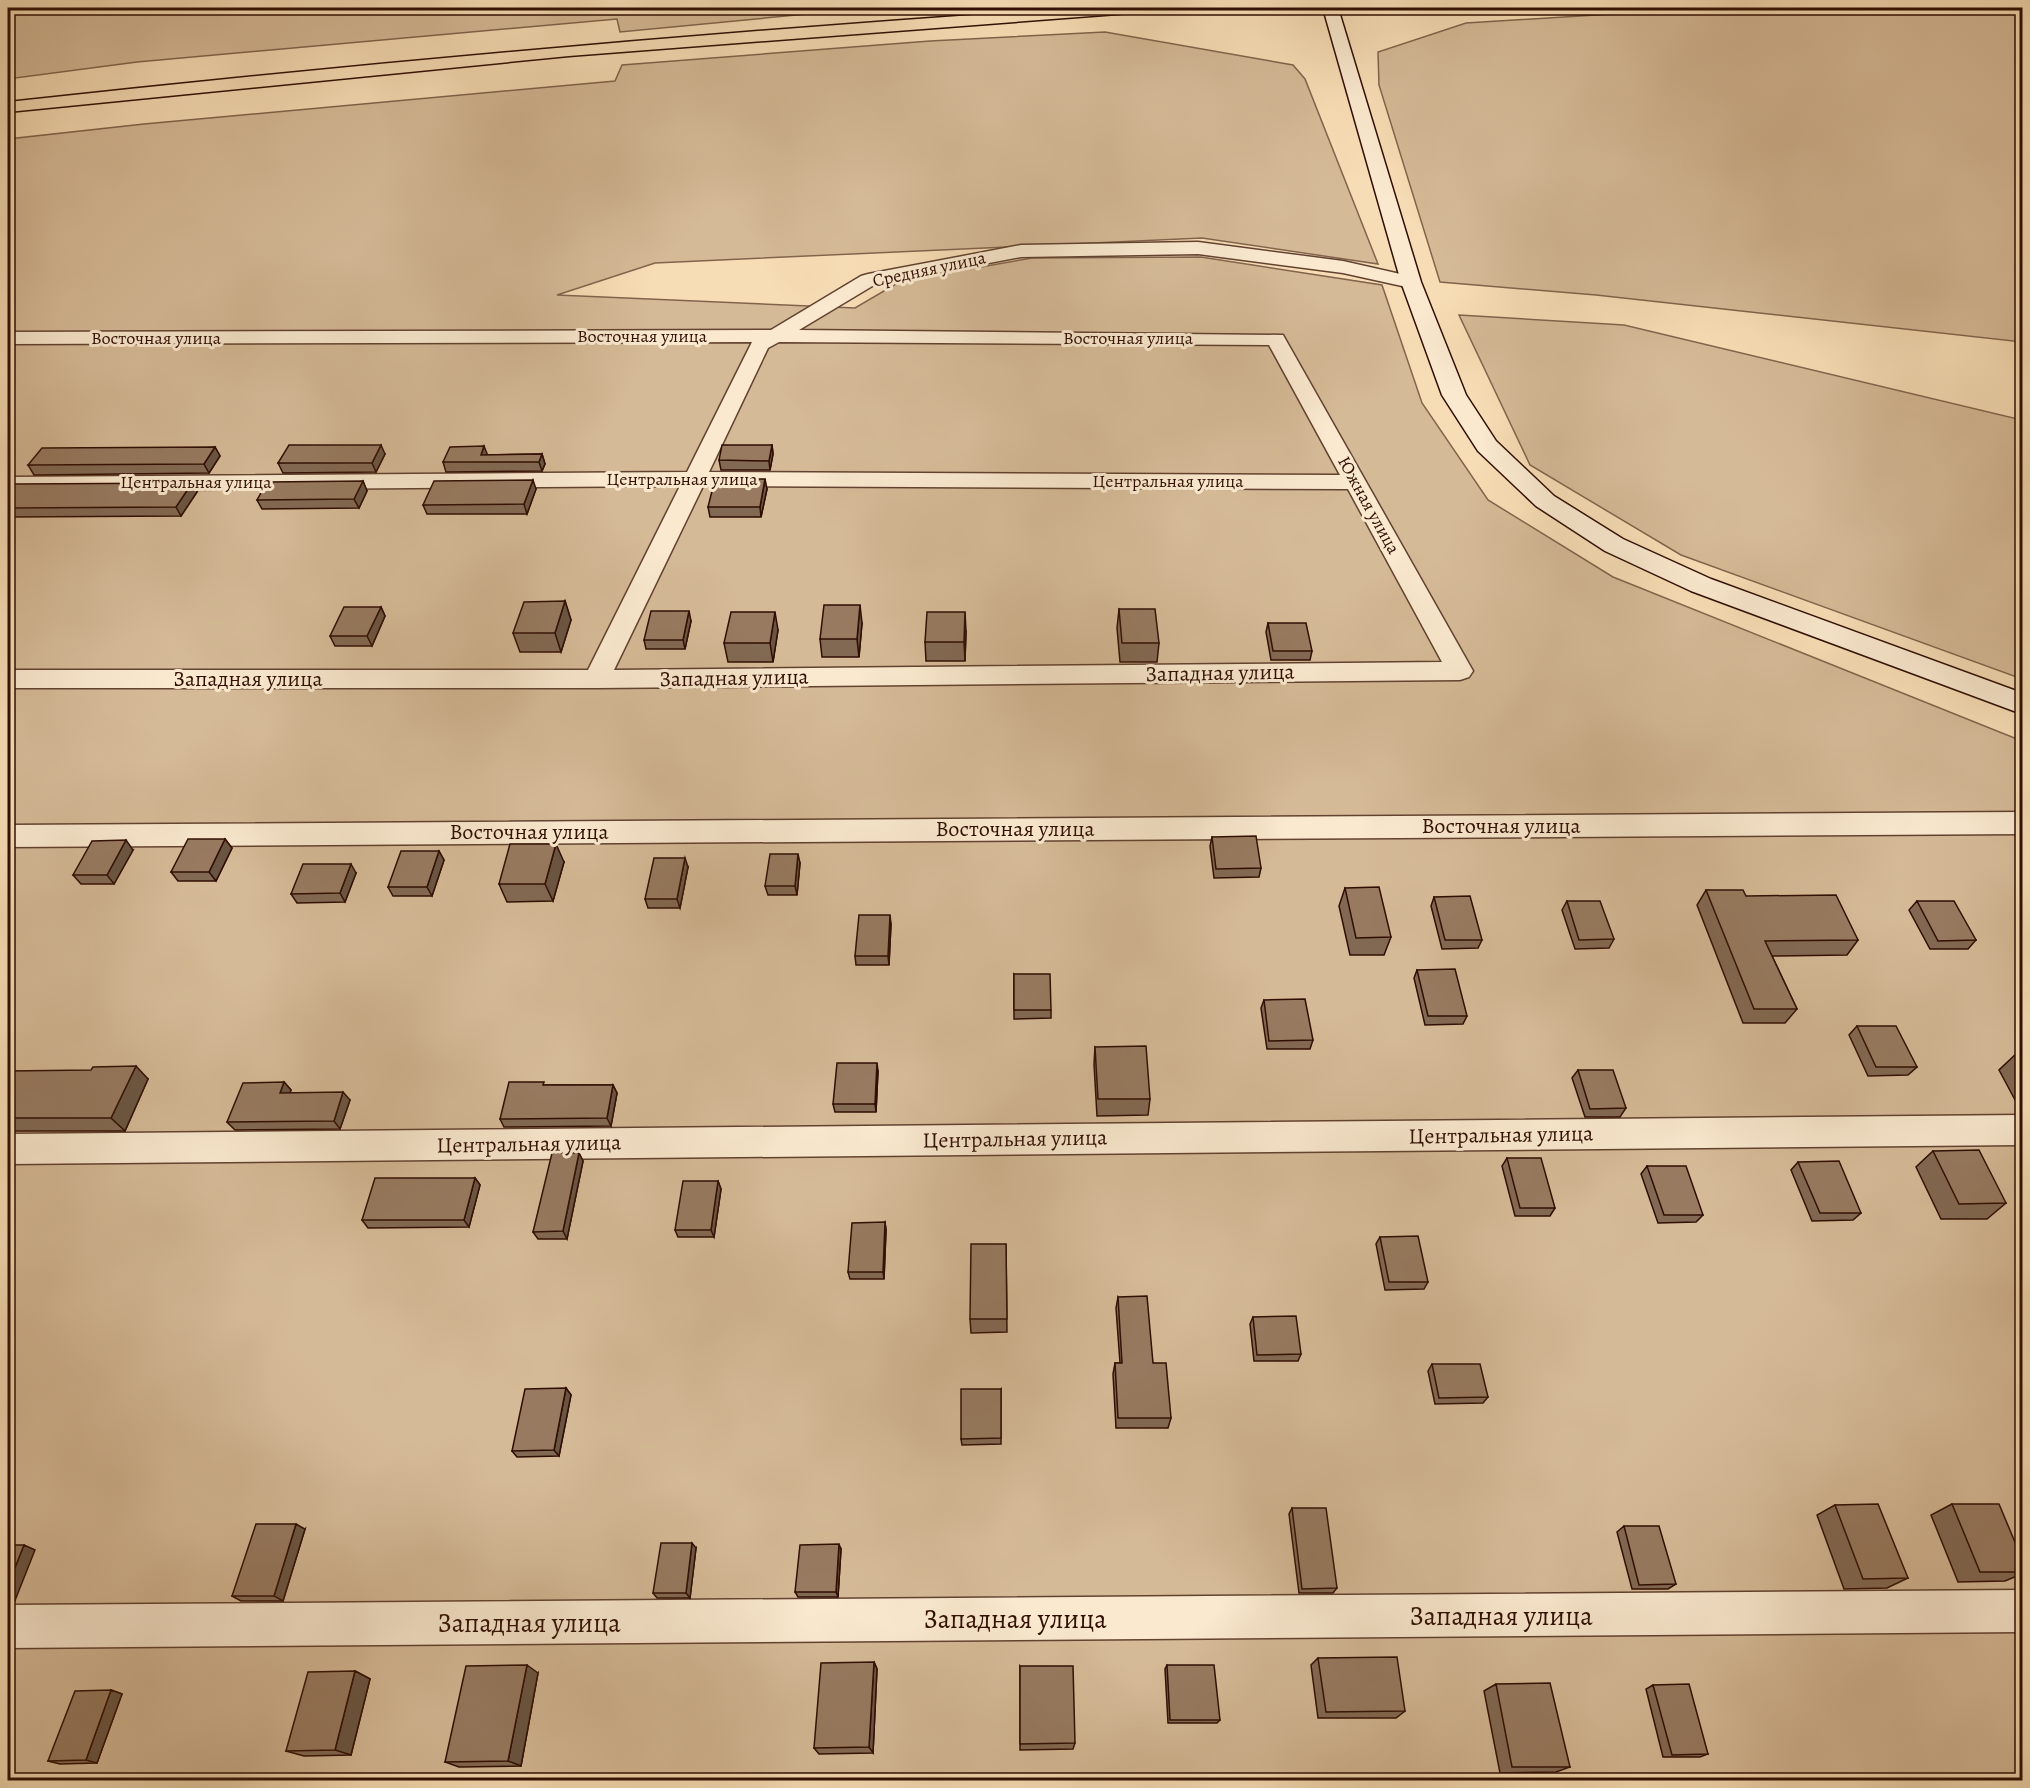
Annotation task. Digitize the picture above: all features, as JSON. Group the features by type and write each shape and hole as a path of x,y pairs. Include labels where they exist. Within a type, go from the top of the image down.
{"highway":[{"path":"8,107 655,43 1131,8"}],"main road":[{"path":"1330,8 1411,282 1454,395 1487,446 1545,501 1614,545 1701,585 2022,704"}],"street":[{"name":"Средняя улица","path":"597,679 760,345 868,280 1021,251 1198,248 1343,267 1411,282"},
{"name":"Восточная улица","path":"8,338 774,336 1276,339"},
{"name":"Южная улица","path":"1276,339 1460,671"},
{"name":"Центральная улица","path":"8,484 695,479 1357,482"},
{"name":"Западная улица","path":"8,679 597,679 1460,671"},
{"name":"Восточная улица","path":"8,836 2022,823"},
{"name":"Центральная улица","path":"8,1149 2022,1130"},
{"name":"Западная улица","path":"8,1627 2022,1611"}],"shaded area":[{"path":"8,8 870,8 620,32 617,19 137,62 8,79"},
{"path":"1708,8 2022,8 2022,342 1596,295 1440,282 1379,85 1378,52 1466,23"},
{"path":"1105,32 1293,65 1305,79 1378,264 1202,238 655,263 557,295 855,308 901,281 1032,258 1201,257 1382,285 1422,403 1488,500 1613,577 2022,741 2022,1780 8,1780 8,139 144,124 615,81 622,65 930,41"},
{"path":"1459,315 1624,325 2022,420 2022,679 1681,555 1530,465"}],"building":[{"path":"289,445 381,445 372,463 278,463"},
{"path":"722,445 772,445 769,461 719,460"},
{"path":"484,446 481,455 542,454 539,462 443,462 450,447"},
{"path":"215,447 204,464 28,465 42,448"},
{"path":"715,479 765,479 760,507 708,507"},
{"path":"533,480 524,504 423,505 434,481"},
{"path":"363,481 354,499 257,500 267,482"},
{"path":"192,483 176,507 8,508 8,492 14,484"},
{"path":"565,601 555,633 513,633 524,602"},
{"path":"824,605 860,605 857,639 820,639"},
{"path":"344,607 381,607 367,636 330,636"},
{"path":"1119,609 1155,609 1159,643 1122,643"},
{"path":"651,611 689,611 683,640 644,640"},
{"path":"731,612 775,612 770,643 724,643"},
{"path":"927,612 965,612 964,642 925,642"},
{"path":"1268,623 1306,623 1312,651 1273,651"},
{"path":"1256,836 1261,868 1216,869 1212,837"},
{"path":"188,839 225,839 209,872 171,872"},
{"path":"126,840 107,875 73,875 92,841"},
{"path":"510,844 556,844 545,884 499,884"},
{"path":"401,851 439,851 427,887 388,887"},
{"path":"770,854 798,854 795,886 765,886"},
{"path":"654,858 685,858 677,899 645,899"},
{"path":"303,864 351,864 340,893 291,894"},
{"path":"1379,887 1391,937 1356,938 1345,888"},
{"path":"1706,890 1743,890 1746,896 1836,895 1858,940 1765,941 1797,1009 1754,1009"},
{"path":"1470,896 1482,940 1445,940 1434,897"},
{"path":"1567,901 1600,901 1614,939 1579,940"},
{"path":"1917,901 1954,901 1976,940 1938,941"},
{"path":"859,915 890,915 888,956 855,956"},
{"path":"1455,969 1467,1016 1428,1016 1417,970"},
{"path":"1014,974 1050,974 1051,1010 1014,1010"},
{"path":"1305,999 1313,1040 1269,1041 1264,1000"},
{"path":"1857,1026 1896,1026 1917,1067 1876,1067"},
{"path":"1146,1046 1150,1099 1098,1099 1095,1047"},
{"path":"2017,1053 2022,1053 2022,1064"},
{"path":"837,1063 877,1063 875,1104 833,1104"},
{"path":"136,1066 111,1118 8,1118 8,1071 91,1070 93,1067"},
{"path":"1578,1070 1613,1070 1626,1108 1590,1109"},
{"path":"284,1082 280,1093 343,1092 334,1121 227,1122 243,1083"},
{"path":"509,1082 544,1082 543,1085 613,1085 607,1118 500,1119"},
{"path":"1979,1150 2006,1203 1959,1204 1933,1151"},
{"path":"552,1153 579,1153 563,1231 533,1232"},
{"path":"1507,1158 1541,1158 1555,1208 1520,1208"},
{"path":"1839,1161 1861,1213 1820,1213 1798,1162"},
{"path":"1647,1166 1686,1166 1703,1215 1664,1215"},
{"path":"375,1178 475,1178 464,1220 362,1220"},
{"path":"683,1181 718,1181 711,1230 675,1230"},
{"path":"885,1222 883,1272 848,1272 852,1223"},
{"path":"1418,1236 1428,1282 1389,1282 1380,1237"},
{"path":"971,1244 1006,1244 1007,1319 970,1319"},
{"path":"1147,1296 1153,1363 1166,1363 1171,1418 1118,1418 1115,1363 1122,1363 1118,1297"},
{"path":"1296,1316 1301,1354 1257,1355 1253,1317"},
{"path":"1432,1364 1480,1364 1488,1397 1439,1398"},
{"path":"566,1388 554,1450 512,1451 525,1389"},
{"path":"961,1389 1001,1389 1001,1438 961,1439"},
{"path":"1878,1504 1908,1578 1863,1579 1835,1505"},
{"path":"1952,1504 1999,1504 2022,1559 2022,1572 1980,1572"},
{"path":"1292,1508 1326,1508 1337,1588 1302,1589"},
{"path":"256,1524 296,1524 274,1596 232,1596"},
{"path":"1624,1526 1659,1526 1676,1584 1639,1585"},
{"path":"661,1543 692,1543 686,1593 653,1593"},
{"path":"839,1544 836,1592 795,1592 800,1545"},
{"path":"8,1545 24,1545 8,1585"},
{"path":"1397,1657 1405,1711 1326,1712 1318,1658"},
{"path":"874,1662 869,1747 814,1748 821,1663"},
{"path":"527,1665 508,1761 445,1762 466,1666"},
{"path":"1167,1665 1214,1665 1220,1720 1170,1720"},
{"path":"1020,1666 1073,1666 1075,1743 1020,1744"},
{"path":"355,1671 335,1750 286,1751 308,1672"},
{"path":"1550,1683 1570,1767 1512,1767 1496,1684"},
{"path":"1689,1684 1708,1754 1672,1755 1653,1685"},
{"path":"111,1690 86,1760 48,1761 75,1691"}]}
